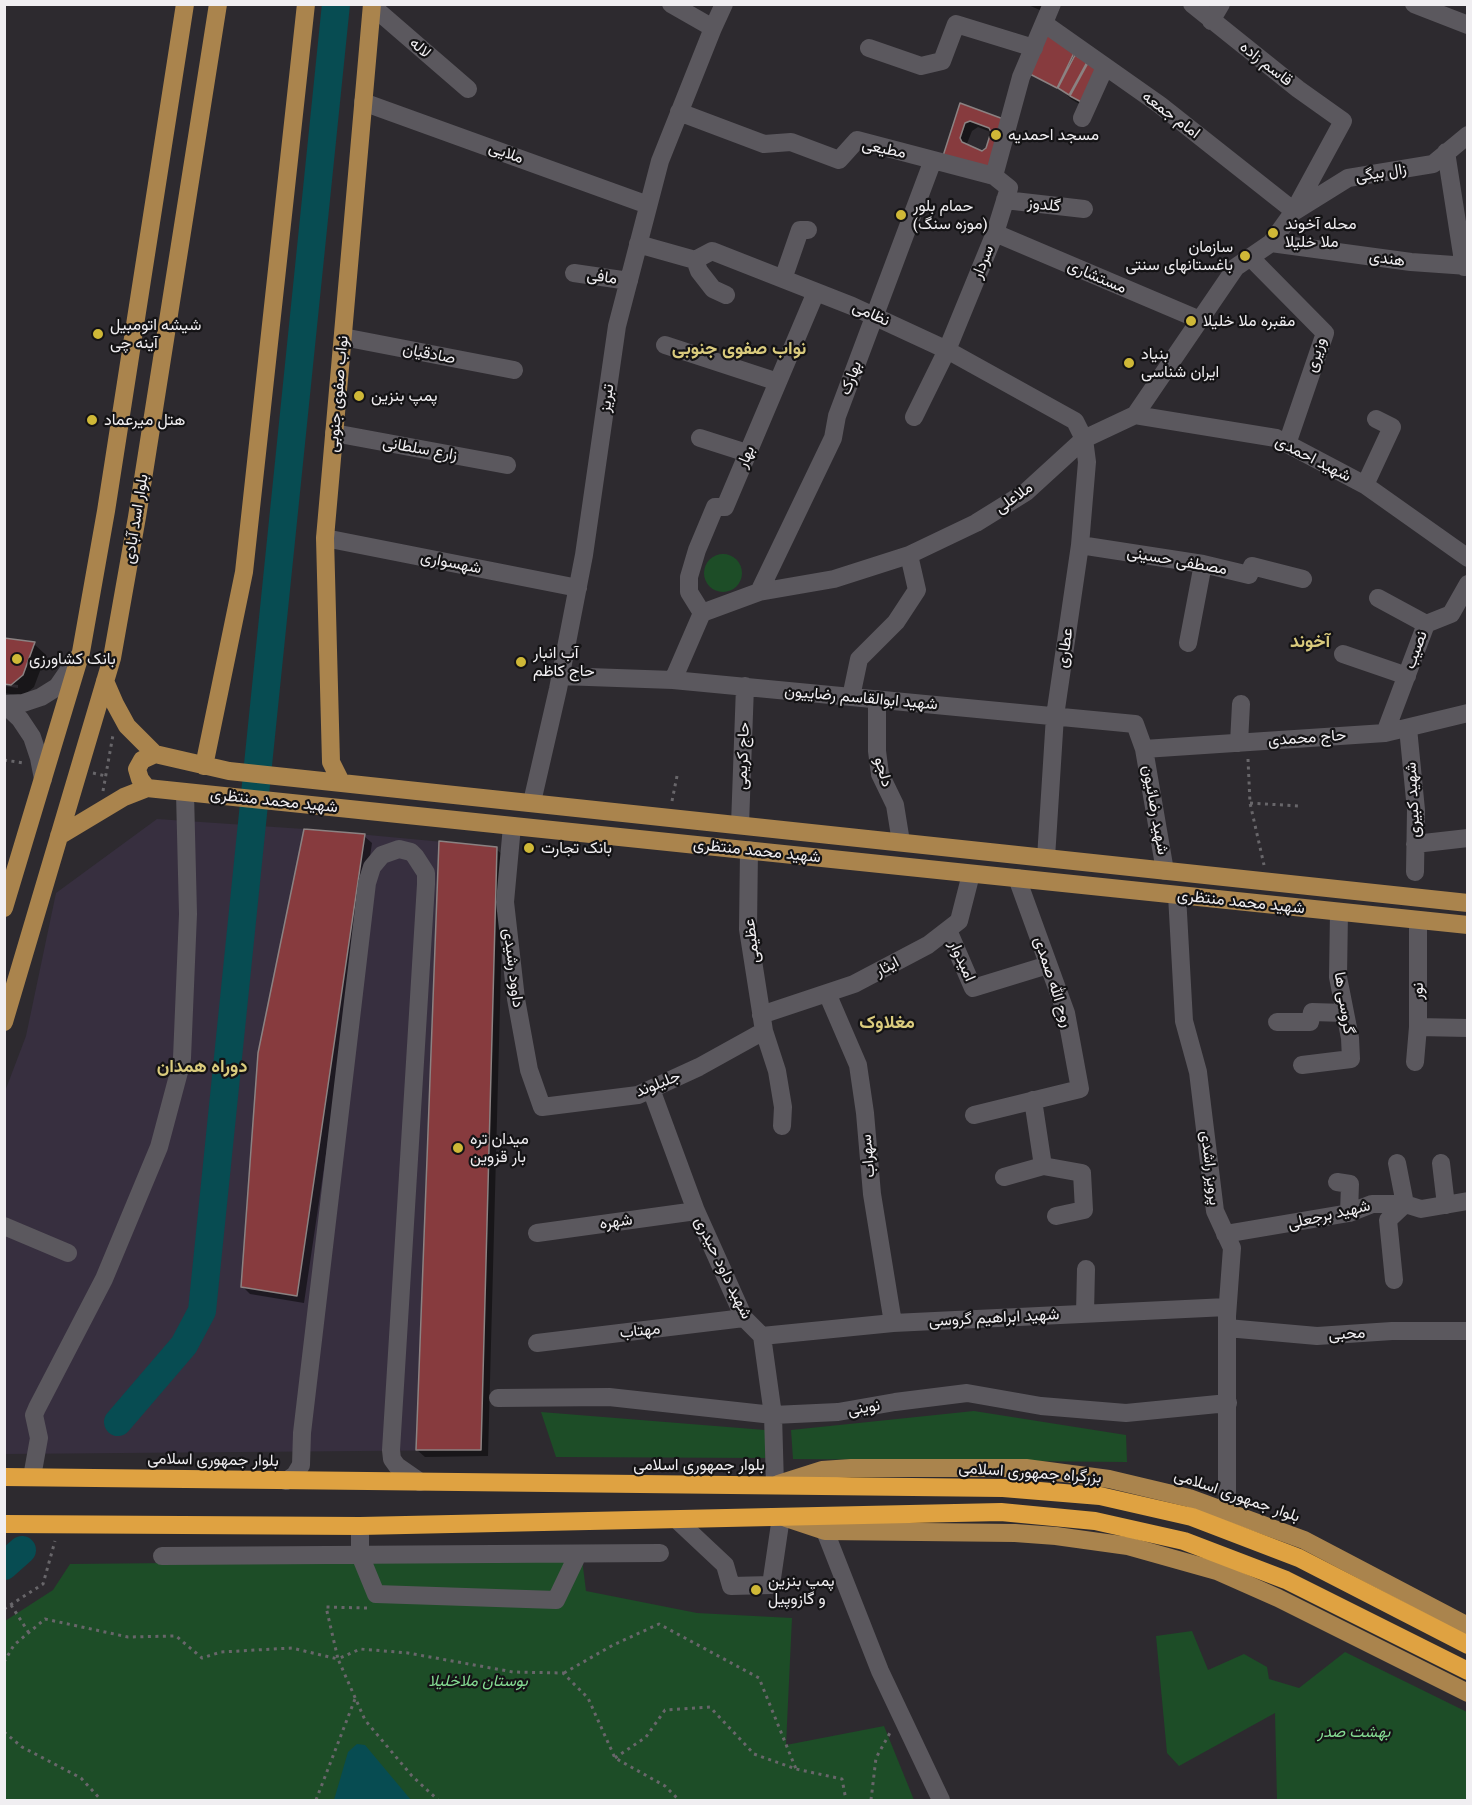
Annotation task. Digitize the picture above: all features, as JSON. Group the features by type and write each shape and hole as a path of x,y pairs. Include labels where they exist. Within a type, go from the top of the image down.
{"highway":[{"name":"بلوار جمهوری اسلامی","path":"6,1476 775,1485"},
{"name":"بزرگراه جمهوری اسلامی","path":"775,1485 1003,1488 1100,1496 1123,1501 1192,1517 1299,1558 1467,1645"},
{"path":"4,1524 360,1526 1001,1512 1095,1521 1184,1541 1286,1580 1467,1671"}],"main road":[{"name":"بلوار اسد آبادی","path":"4,908 81,652 106,511 185,4"},
{"name":"بلوار اسد آبادی","path":"4,1022 112,658 137,517 218,4"},
{"path":"206,760 244,572 306,4"},
{"name":"نواب صفوی جنوبی","path":"341,782 330,762 325,538 372,5"},
{"path":"143,269 162,276 175,274"},
{"path":"136,318 156,316 168,323"},
{"path":"59,836 116,801 147,788 140,780 137,769 142,760 154,754 127,726 105,681"},
{"name":"شهید محمد منتظری","path":"154,754 206,760 230,766 312,773 341,782 1467,903"},
{"path":"312,773 330,762"},
{"name":"شهید محمد منتظری","path":"147,788 1467,925"},
{"name":"بلوار جمهوری اسلامی","path":"775,1485 822,1470 1026,1468 1109,1479 1189,1498 1304,1540 1467,1625"},
{"path":"781,1517 825,1531 1016,1533 1128,1546 1217,1571 1278,1598 1467,1693"}],"street":[{"path":"670,4 713,28"},
{"name":"تبریز","path":"532,802 561,676 584,555 617,326 660,161 724,4"},
{"path":"1005,200 1009,188 994,176 1021,77 1052,4"},
{"name":"قاسم زاده","path":"1192,4 1298,89 1343,121 1294,212"},
{"path":"1211,21 1221,4"},
{"path":"1414,4 1467,25"},
{"name":"لاله","path":"372,5 468,89"},
{"path":"869,48 921,66 942,61 956,24 1034,48"},
{"name":"امام جمعه","path":"1045,24 1160,105 1294,212"},
{"path":"1082,118 1105,67"},
{"name":"ملایی","path":"363,102 648,205"},
{"name":"مطیعی","path":"679,112 764,144 791,142 839,160 857,140 994,176"},
{"name":"زال بیگی","path":"1294,212 1348,178 1433,165 1467,135"},
{"path":"1446,152 1466,267"},
{"name":"بهارک","path":"759,592 833,438 837,416 933,160"},
{"name":"گلدوز","path":"1005,200 1084,209"},
{"name":"سردار","path":"914,417 947,350 995,233 1005,200"},
{"name":"ملاعلی","path":"702,613 759,592 834,579 909,555 976,523 1026,492 1084,439 1135,414 1236,267 1271,243 1294,212"},
{"path":"783,279 800,230 808,230"},
{"name":"مستشاری","path":"995,233 1200,320"},
{"name":"هندی","path":"1271,243 1466,267"},
{"name":"نظامی","path":"638,244 695,261 712,251 876,315 947,350 1075,421 1084,439"},
{"name":"وزیری","path":"1250,257 1325,333 1287,444"},
{"path":"695,261 699,271 713,289 726,295"},
{"name":"مافی","path":"574,273 629,281"},
{"name":"بهار","path":"702,613 689,592 689,577 715,507 725,507 816,292"},
{"name":"صادقیان","path":"343,338 514,370"},
{"path":"665,345 778,382"},
{"name":"شهید احمدی","path":"1135,414 1276,438 1365,485 1467,558"},
{"path":"1365,485 1392,427 1376,419"},
{"name":"زارع سلطانی","path":"334,434 507,465"},
{"path":"700,438 747,453"},
{"name":"عطاری","path":"1046,858 1055,716 1080,545 1088,462 1084,439"},
{"name":"شهسواری","path":"325,538 578,588"},
{"name":"مصطفی حسینی","path":"1080,545 1203,564 1249,575 1252,566 1303,579"},
{"path":"851,697 859,659 896,622 917,590 909,555"},
{"path":"1188,643 1203,564"},
{"name":"نصیب","path":"1385,733 1426,624 1451,614 1467,584"},
{"path":"1378,598 1426,624"},
{"path":"673,680 702,613"},
{"path":"4,704 23,703 57,687 81,652"},
{"path":"1343,654 1407,676"},
{"name":"شهید ابوالقاسم رضاییون","path":"561,676 673,680 745,686 1135,724 1144,749"},
{"name":"حاج کریمی","path":"740,825 745,686"},
{"name":"دلجو","path":"877,699 877,751 880,774 895,805 901,842"},
{"path":"4,704 20,719 32,737 43,779"},
{"path":"1241,704 1243,742"},
{"name":"حاج محمدی","path":"1144,749 1385,733 1467,713"},
{"name":"شهید کبیری","path":"1408,728 1416,810 1415,872"},
{"name":"شهید رضائیون","path":"1144,749 1165,871"},
{"path":"32,1476 39,1438 34,1415 104,1279 159,1147 179,1072 182,1058 188,914 185,793"},
{"name":"داوود رشیدی","path":"512,826 505,902 516,999 528,1070 542,1107"},
{"path":"1415,844 1467,838"},
{"path":"286,1481 296,1475 301,1465 302,1433 367,883 377,860 382,855 399,849 411,852 415,856 426,873 426,884 392,1459 396,1466 420,1482"},
{"name":"عظیمی","path":"749,850 748,929 763,1023 777,1071 783,1107 782,1126"},
{"name":"ایثار","path":"763,1023 827,993 854,984 928,945 959,921 971,874"},
{"name":"روح الله صمدی","path":"1017,878 1066,1013 1080,1089 1033,1100"},
{"name":"پرویز راشدی","path":"1177,895 1184,1021 1198,1072 1215,1211 1232,1248 1227,1307 1227,1511"},
{"name":"گروسی ها","path":"1302,1065 1351,1059 1350,1038 1338,977 1339,912"},
{"name":"نور","path":"1415,1062 1418,1027 1419,920"},
{"name":"امیدوار","path":"948,930 973,988 1048,965"},
{"name":"سهراب","path":"827,993 858,1065 872,1194 893,1323"},
{"path":"1277,1022 1310,1022 1312,1012 1345,1013"},
{"name":"جلیلوند","path":"542,1107 638,1095 699,1068 763,1023"},
{"path":"1418,1027 1467,1028"},
{"name":"شهید داود حیدری","path":"651,1089 696,1211 744,1318 762,1336 773,1414 775,1485"},
{"path":"974,1116 1033,1100 1043,1166"},
{"path":"1394,1280 1388,1220 1405,1204 1397,1163"},
{"path":"1441,1163 1446,1205"},
{"path":"1004,1177 1043,1166 1082,1173 1084,1210 1056,1216"},
{"path":"1337,1182 1350,1184 1349,1213"},
{"name":"شهید برجعلی","path":"1225,1234 1349,1213 1372,1204 1405,1204 1421,1209 1467,1201"},
{"name":"شهره","path":"537,1233 696,1211"},
{"path":"4,1226 68,1253"},
{"path":"1085,1313 1086,1269"},
{"name":"شهید ابراهیم گروسی","path":"762,1336 893,1323 1227,1307"},
{"name":"مهتاب","path":"537,1343 744,1318"},
{"name":"محبی","path":"1227,1328 1317,1336 1392,1331 1467,1331"},
{"name":"نوینی","path":"498,1398 609,1397 773,1414 838,1412 967,1393 1041,1406 1126,1413 1228,1403"},
{"path":"677,1520 725,1565 731,1586 771,1585 781,1517"},
{"path":"360,1526 360,1555 376,1594 556,1600 578,1554"},
{"path":"825,1531 880,1671 941,1800"},
{"path":"162,1556 660,1553"}],"path":[{"path":"102,798 114,730"},
{"path":"1243,742 1250,803 1269,882"},
{"path":"670,817 677,776"},
{"path":"1250,803 1298,806"},
{"path":"4,1609 43,1584 60,1524"},
{"path":"376,1594 378,1608 326,1607 338,1659 365,1720 412,1776 438,1800"},
{"path":"11,1605 29,1633"},
{"path":"4,1662 14,1645 45,1619 128,1637 176,1636 202,1658 221,1652 292,1648 338,1659 360,1649 408,1653 513,1672 563,1673 613,1645 659,1624 759,1678 796,1769"},
{"path":"563,1673 588,1698 615,1758 664,1786 679,1800"},
{"path":"316,1800 355,1698"},
{"path":"615,1758 646,1737 664,1710 710,1707 754,1754 796,1769 842,1779 846,1800"},
{"path":"871,1800 876,1758 900,1714"},
{"path":"4,1732 22,1747 81,1778 101,1800"}],"shaded area":[{"name":"میدان تره بار قزوین","path":"157,819 304,829 497,847 481,1450 5,1454 4,1094 26,1036 56,893"}],"green space":[{"path":"723,554 737,559 742,573 737,587 723,592 709,587 704,573 709,559"},
{"path":"974,1411 1126,1435 1127,1462 793,1459 791,1430"},
{"path":"541,1412 765,1430 765,1458 556,1457"},
{"name":"بوستان ملاخلیلا","path":"582,1559 586,1591 697,1613 792,1618 786,1745 884,1726 914,1800 5,1800 5,1621 53,1590 70,1564"},
{"name":"بهشت صدر","path":"1192,1631 1208,1670 1244,1654 1267,1667 1269,1679 1299,1688 1345,1652 1467,1712 1467,1800 1277,1800 1275,1713 1179,1766 1167,1753 1156,1636"}],"water":[{"path":"357,1744 365,1745 411,1800 334,1800 348,1752"}],"building":[{"path":"1045,32 1075,51 1057,88 1026,72"},
{"path":"1075,55 1087,62 1069,95 1058,88"},
{"path":"1088,63 1103,68 1085,104 1070,96"},
{"name":"مسجد احمدیه","path":"960,103 1006,120 991,170 943,156","holes":["970,121 989,128 991,132 986,148 982,151 962,142 960,138 965,123"]},
{"name":"بانک کشاورزی","path":"4,638 35,642 23,675 11,685 4,684"},
{"path":"304,829 365,834 297,1296 241,1287 258,1053"},
{"name":"میدان تره بار قزوین","path":"439,841 497,847 481,1450 416,1450"}],"waterway":[{"path":"118,1422 184,1345 202,1311 336,4"},
{"path":"4,1566 22,1550"}],"place":[{"name":"مسجد احمدیه","path":"996,135"},
{"name":"حمام بلور (موزه سنگ)","path":"901,215"},
{"name":"محله آخوند ملا خلیلا","path":"1273,233"},
{"name":"سازمان باغستانهای سنتی","path":"1245,256"},
{"name":"مقبره ملا خلیلا","path":"1191,321"},
{"name":"شیشه اتومبیل آینه چی","path":"98,334"},
{"name":"بنیاد ایران شناسی","path":"1129,363"},
{"name":"پمپ بنزین","path":"359,396"},
{"name":"هتل میرعماد","path":"92,420"},
{"name":"بانک کشاورزی","path":"17,659"},
{"name":"آب انبار حاج کاظم","path":"521,662"},
{"name":"بانک تجارت","path":"529,848"},
{"name":"میدان تره بار قزوین","path":"458,1148"},
{"name":"پمپ بنزین و گازوپیل","path":"756,1590"}],"district":[{"name":"نواب صفوی جنوبی","path":"739,349"},
{"name":"آخوند","path":"1310,642"},
{"name":"مغلاوک","path":"887,1023"},
{"name":"دوراه همدان","path":"202,1067"}]}
